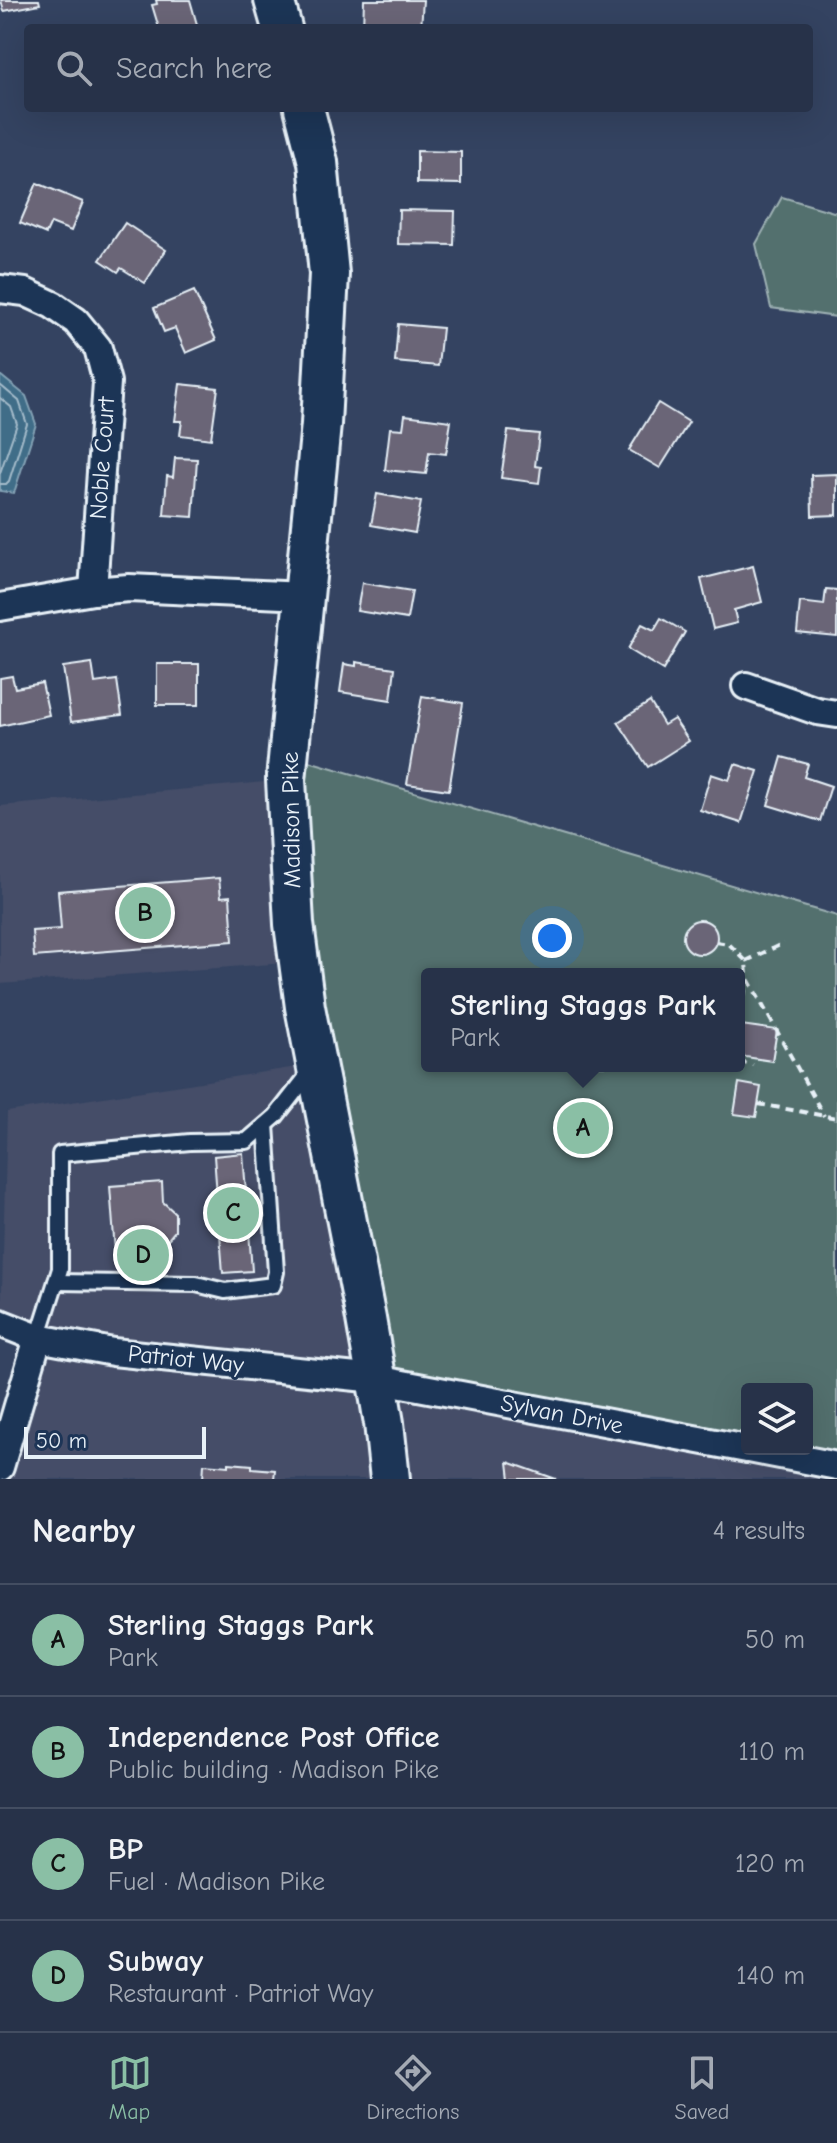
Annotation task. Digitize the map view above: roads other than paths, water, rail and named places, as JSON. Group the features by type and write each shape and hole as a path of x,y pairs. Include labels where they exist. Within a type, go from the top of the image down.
{"main road":[{"path":"274,0 281,24"},
{"name":"Madison Pike","path":"305,112 318,162 329,274 321,424 286,780 294,924 305,1007 384,1423 390,1479"}],"street":[{"name":"Noble Court","path":"0,289 25,292 53,305 76,321 98,348 107,382 93,591"},
{"path":"0,607 129,588 304,596"},
{"path":"746,686 817,711 837,714"},
{"name":"Patriot Way","path":"0,1323 38,1338 113,1352 376,1379"},
{"path":"0,1467 38,1338"},
{"name":"Sylvan Drive","path":"376,1379 741,1448"},
{"name":"Sylvan Drive","path":"779,1455 837,1466"}],"lane":[{"path":"38,1338 60,1269 60,1154 190,1142 247,1141 276,1116 316,1064"},
{"path":"56,1282 196,1284 225,1291 273,1285 276,1272 266,1125"}],"water":[{"path":"0,375 26,396 36,424 14,493 0,491"}],"place":[{"name":"Independence Post Office","path":"145,913"},
{"name":"Sterling Staggs Park","path":"583,1128"},
{"name":"BP","path":"233,1213"},
{"name":"Subway","path":"143,1255"}]}
